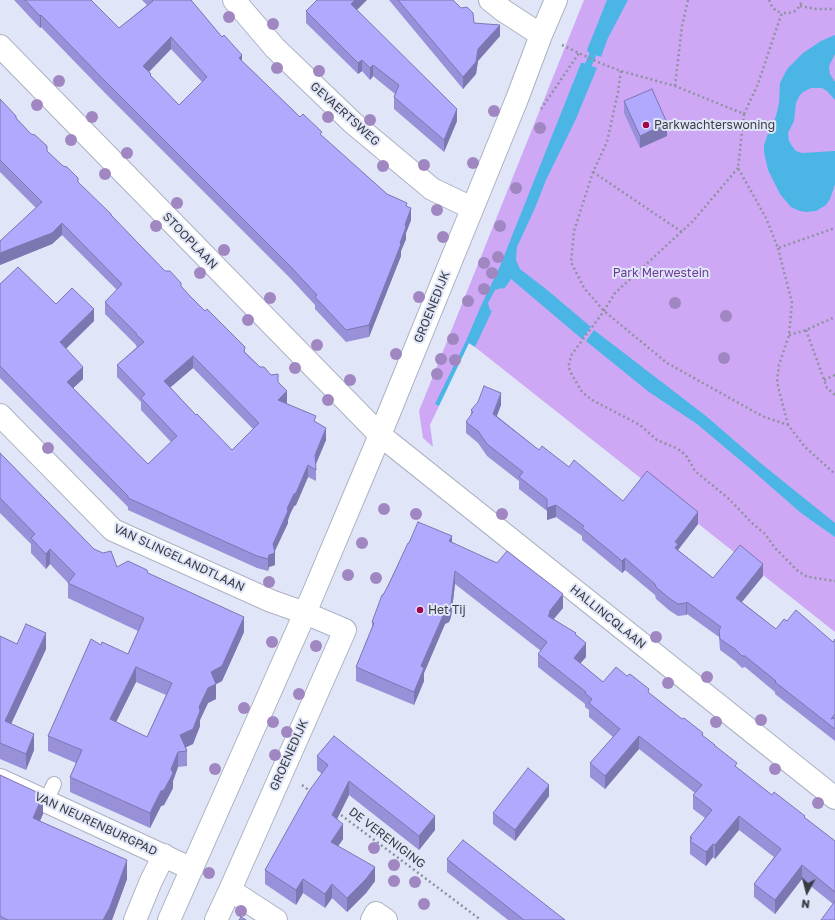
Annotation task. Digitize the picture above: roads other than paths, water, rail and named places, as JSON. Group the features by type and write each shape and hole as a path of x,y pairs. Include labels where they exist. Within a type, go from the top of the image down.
{"street":[{"name":"GEVAERTSWEG","path":"234,0 275,48 352,123 432,189 472,208"},
{"path":"490,0 541,35"},
{"name":"GROENEDIJK","path":"169,920 305,613 380,435 556,0"},
{"name":"STOOPLAAN","path":"0,46 380,435"},
{"name":"VAN SLINGELANDTLAAN","path":"0,415 113,530 271,601 305,613"},
{"name":"HALLINCQLAAN","path":"380,435 835,798"},
{"name":"GROENEDIJK","path":"216,920 345,630 305,613"},
{"name":"VAN NEURENBURGPAD","path":"0,780 50,793 192,869"},
{"path":"135,920 151,881 164,855"},
{"path":"230,890 276,920"},
{"path":"372,920 376,913 386,920"}],"water":[{"path":"607,0 628,0 608,38 601,57 588,52 587,50"},
{"path":"835,35 835,54 829,66 830,74 835,82 835,100 822,88 811,88 803,92 796,103 794,121 788,133 789,141 796,151 802,153 835,151 835,184 830,199 826,205 816,211 800,211 791,207 780,194 768,170 764,146 776,116 779,103 780,83 788,68 803,53 821,41"},
{"path":"581,63 597,68 575,121 546,180 517,247 516,260 520,269 591,327 582,339 511,279 504,289 502,288 495,290 488,303 490,310 492,311 475,347 469,343 439,406 435,404 500,266"},
{"path":"594,330 706,416 758,461 835,523 835,537 801,513 697,424 649,392 586,341"}],"waterway":[{"path":"585,72 593,54"}],"place":[{"name":"Parkwachterswoning","path":"646,125"},
{"name":"Het Tij","path":"420,610"}],"park label":[{"name":"Park Merwestein","path":"661,273"}]}
